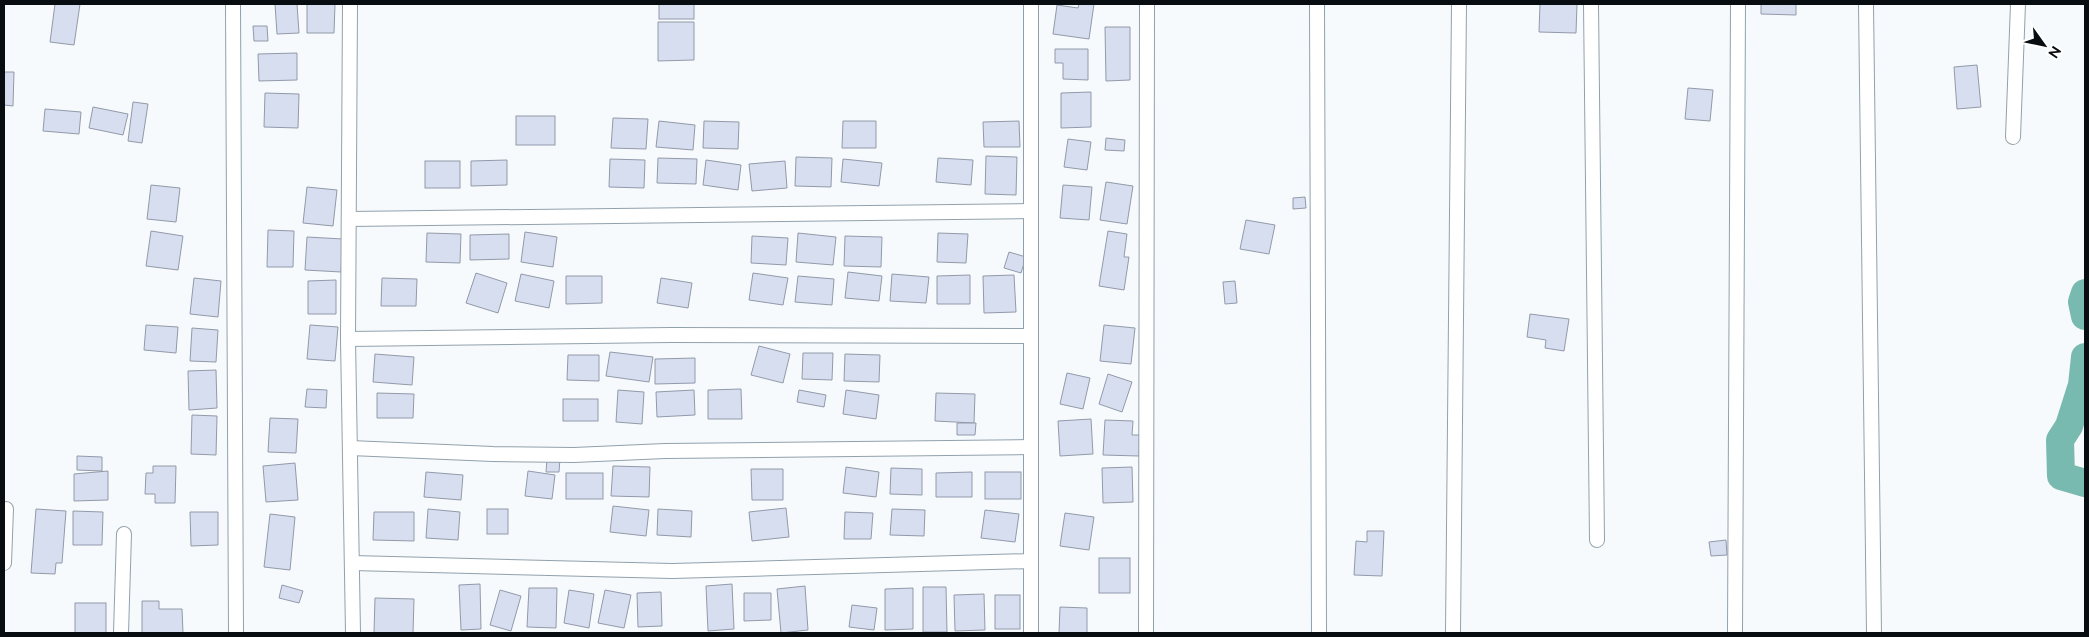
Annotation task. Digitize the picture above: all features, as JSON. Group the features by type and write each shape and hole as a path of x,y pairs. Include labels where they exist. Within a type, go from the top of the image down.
{"street":[{"path":"232,4 236,633"},
{"path":"350,4 348,339 353,633"},
{"path":"1031,4 1031,633"},
{"path":"1146,633 1147,4"},
{"path":"1317,4 1319,633"},
{"path":"1453,633 1459,4"},
{"path":"1591,4 1597,540"},
{"path":"1735,633 1738,4"},
{"path":"1866,4 1874,633"},
{"path":"2013,137 2018,4"},
{"path":"349,219 1031,211"},
{"path":"348,339 671,335 1031,336"},
{"path":"350,448 574,455 665,451 1031,448"},
{"path":"4,563 6,509"},
{"path":"121,633 124,534"},
{"path":"352,563 672,571 1030,561"}],"building":[{"path":"55,4 80,4 74,45 50,42"},
{"path":"275,4 297,4 299,33 277,34"},
{"path":"307,4 335,4 334,33 307,33"},
{"path":"659,4 694,4 694,19 659,19"},
{"path":"1079,4 1094,4 1089,39 1053,34 1057,5 1078,8"},
{"path":"1540,4 1577,4 1576,33 1539,32"},
{"path":"1761,4 1796,4 1796,15 1761,14"},
{"path":"658,22 694,22 694,60 658,61"},
{"path":"253,26 267,26 268,41 254,41"},
{"path":"1105,27 1130,27 1130,80 1106,81"},
{"path":"1055,49 1088,49 1088,80 1063,79 1063,63 1055,63"},
{"path":"297,53 297,80 259,81 258,54"},
{"path":"1977,65 1981,107 1957,109 1954,67"},
{"path":"4,72 14,72 13,106 4,105"},
{"path":"1688,88 1713,90 1710,121 1685,119"},
{"path":"1091,92 1091,127 1061,128 1061,93"},
{"path":"265,93 299,94 298,128 264,127"},
{"path":"133,102 148,104 142,143 128,141"},
{"path":"93,107 128,114 123,135 89,128"},
{"path":"45,109 81,112 79,134 43,131"},
{"path":"516,116 555,116 555,145 516,145"},
{"path":"613,118 648,119 646,149 611,148"},
{"path":"659,121 695,125 693,150 656,147"},
{"path":"704,121 739,122 738,149 703,148"},
{"path":"843,121 876,121 876,148 842,148"},
{"path":"1019,121 1020,147 984,147 983,122"},
{"path":"1106,138 1125,140 1124,151 1105,150"},
{"path":"1068,139 1091,142 1087,170 1064,167"},
{"path":"986,156 1017,157 1016,195 985,194"},
{"path":"796,157 832,158 831,187 795,186"},
{"path":"658,158 697,159 696,184 657,183"},
{"path":"938,158 973,160 971,185 936,182"},
{"path":"610,159 645,160 644,188 609,187"},
{"path":"843,159 882,163 879,186 841,182"},
{"path":"507,160 507,185 471,186 471,161"},
{"path":"706,160 741,165 738,190 703,185"},
{"path":"425,161 460,161 460,188 425,188"},
{"path":"785,161 787,188 752,191 749,164"},
{"path":"1106,182 1133,186 1127,224 1100,220"},
{"path":"151,185 180,188 176,222 147,219"},
{"path":"1063,185 1092,187 1089,220 1060,218"},
{"path":"307,187 337,190 333,226 303,223"},
{"path":"1305,197 1306,208 1293,209 1293,198"},
{"path":"1246,220 1275,225 1269,254 1240,249"},
{"path":"268,230 294,231 293,267 267,267"},
{"path":"151,231 183,236 178,270 146,266"},
{"path":"1108,231 1127,234 1124,257 1129,257 1124,290 1099,286"},
{"path":"525,232 557,237 553,267 521,262"},
{"path":"427,233 461,234 460,263 426,262"},
{"path":"798,233 836,237 833,265 796,262"},
{"path":"938,233 968,234 966,263 937,262"},
{"path":"509,234 509,259 470,260 470,235"},
{"path":"752,236 788,238 786,265 751,263"},
{"path":"845,236 882,237 881,267 844,266"},
{"path":"307,237 343,239 341,272 305,270"},
{"path":"1009,252 1026,257 1021,273 1004,268"},
{"path":"848,272 882,276 879,301 845,298"},
{"path":"476,273 507,283 498,313 466,303"},
{"path":"753,273 788,278 783,305 749,300"},
{"path":"521,274 554,281 549,308 515,301"},
{"path":"892,274 929,277 926,303 890,301"},
{"path":"970,275 970,304 937,304 937,276"},
{"path":"1014,275 1016,312 984,313 983,276"},
{"path":"566,276 602,276 602,303 566,304"},
{"path":"798,276 834,279 832,305 795,302"},
{"path":"194,278 221,281 218,317 190,314"},
{"path":"382,278 417,279 416,306 381,306"},
{"path":"661,278 692,283 688,308 657,303"},
{"path":"336,280 336,314 308,314 308,281"},
{"path":"1235,281 1237,303 1225,304 1223,282"},
{"path":"1530,314 1569,319 1564,351 1545,348 1546,340 1527,337"},
{"path":"146,325 178,327 176,353 144,350"},
{"path":"310,325 338,327 335,361 307,359"},
{"path":"1104,325 1135,328 1131,364 1100,361"},
{"path":"192,328 218,330 216,362 190,361"},
{"path":"759,346 790,354 783,383 751,375"},
{"path":"610,352 653,357 649,382 606,376"},
{"path":"803,353 833,353 832,380 802,379"},
{"path":"375,354 414,357 412,385 373,382"},
{"path":"845,354 880,355 879,382 844,381"},
{"path":"568,355 599,355 599,381 567,380"},
{"path":"695,358 695,383 655,384 655,359"},
{"path":"216,370 217,408 189,410 188,371"},
{"path":"1067,373 1090,378 1083,409 1060,404"},
{"path":"1108,374 1132,382 1122,412 1099,404"},
{"path":"307,389 327,390 326,408 305,407"},
{"path":"741,389 742,419 708,419 708,390"},
{"path":"618,390 644,392 642,424 616,422"},
{"path":"694,390 695,415 657,417 656,392"},
{"path":"799,390 826,395 824,407 797,402"},
{"path":"846,390 879,395 876,419 843,414"},
{"path":"377,393 414,394 413,418 377,418"},
{"path":"936,393 975,394 974,423 935,421"},
{"path":"563,399 598,399 598,421 563,421"},
{"path":"192,415 217,416 216,455 191,454"},
{"path":"270,418 298,419 296,453 268,452"},
{"path":"1091,419 1093,454 1060,456 1058,421"},
{"path":"1105,420 1133,421 1132,435 1140,435 1139,456 1103,455"},
{"path":"957,423 976,423 975,435 957,435"},
{"path":"77,456 102,457 102,471 77,470"},
{"path":"547,459 560,459 559,472 546,472"},
{"path":"295,463 298,500 266,502 263,466"},
{"path":"153,466 176,466 175,503 155,503 155,494 145,494 146,473 153,473"},
{"path":"613,466 650,467 649,497 611,496"},
{"path":"846,467 879,472 876,497 843,493"},
{"path":"1132,467 1133,502 1103,503 1102,468"},
{"path":"891,468 922,469 922,495 890,494"},
{"path":"751,469 783,469 783,500 752,500"},
{"path":"108,471 108,500 74,501 74,474"},
{"path":"528,471 555,475 552,499 525,496"},
{"path":"426,472 463,475 461,500 424,497"},
{"path":"972,472 972,497 936,497 936,473"},
{"path":"985,472 1021,472 1021,499 985,499"},
{"path":"566,473 603,473 603,499 566,499"},
{"path":"613,506 649,510 646,536 610,532"},
{"path":"786,508 789,537 752,541 749,512"},
{"path":"36,509 66,511 62,563 56,563 55,574 31,573"},
{"path":"428,509 460,512 458,540 426,538"},
{"path":"487,509 508,509 508,534 487,534"},
{"path":"658,509 692,511 691,537 657,535"},
{"path":"892,509 925,510 924,536 890,535"},
{"path":"985,510 1019,514 1015,542 981,538"},
{"path":"73,511 103,512 102,545 73,545"},
{"path":"190,512 218,512 218,545 191,546"},
{"path":"374,512 414,512 414,541 373,540"},
{"path":"845,512 873,513 871,539 844,539"},
{"path":"1065,513 1094,517 1089,550 1060,546"},
{"path":"270,514 295,517 290,570 264,567"},
{"path":"1367,531 1384,531 1382,576 1354,575 1356,541 1367,542"},
{"path":"1726,540 1727,555 1711,556 1709,542"},
{"path":"1099,558 1130,558 1130,593 1099,593"},
{"path":"480,584 481,629 461,630 459,585"},
{"path":"732,584 734,629 708,631 706,586"},
{"path":"282,585 303,591 299,603 279,598"},
{"path":"805,586 808,630 781,633 777,589"},
{"path":"923,587 946,587 947,632 923,632"},
{"path":"529,588 557,588 556,628 527,627"},
{"path":"913,588 913,629 885,630 885,589"},
{"path":"500,590 521,596 511,631 490,625"},
{"path":"569,590 594,594 589,628 564,623"},
{"path":"605,590 631,595 624,628 598,623"},
{"path":"661,592 662,626 638,627 637,593"},
{"path":"744,593 771,593 771,620 744,621"},
{"path":"984,594 985,630 955,631 954,595"},
{"path":"995,595 1020,595 1020,629 995,629"},
{"path":"375,598 414,599 413,633 374,633"},
{"path":"142,601 159,601 159,609 182,609 183,633 142,633"},
{"path":"75,603 106,603 106,633 75,633"},
{"path":"852,605 877,608 874,630 849,627"},
{"path":"1060,607 1087,608 1087,633 1059,633"}],"waterway":[{"path":"2085,293 2082,302 2085,316"},
{"path":"2085,357 2082,385 2069,426 2060,440 2061,476 2085,483"}]}
